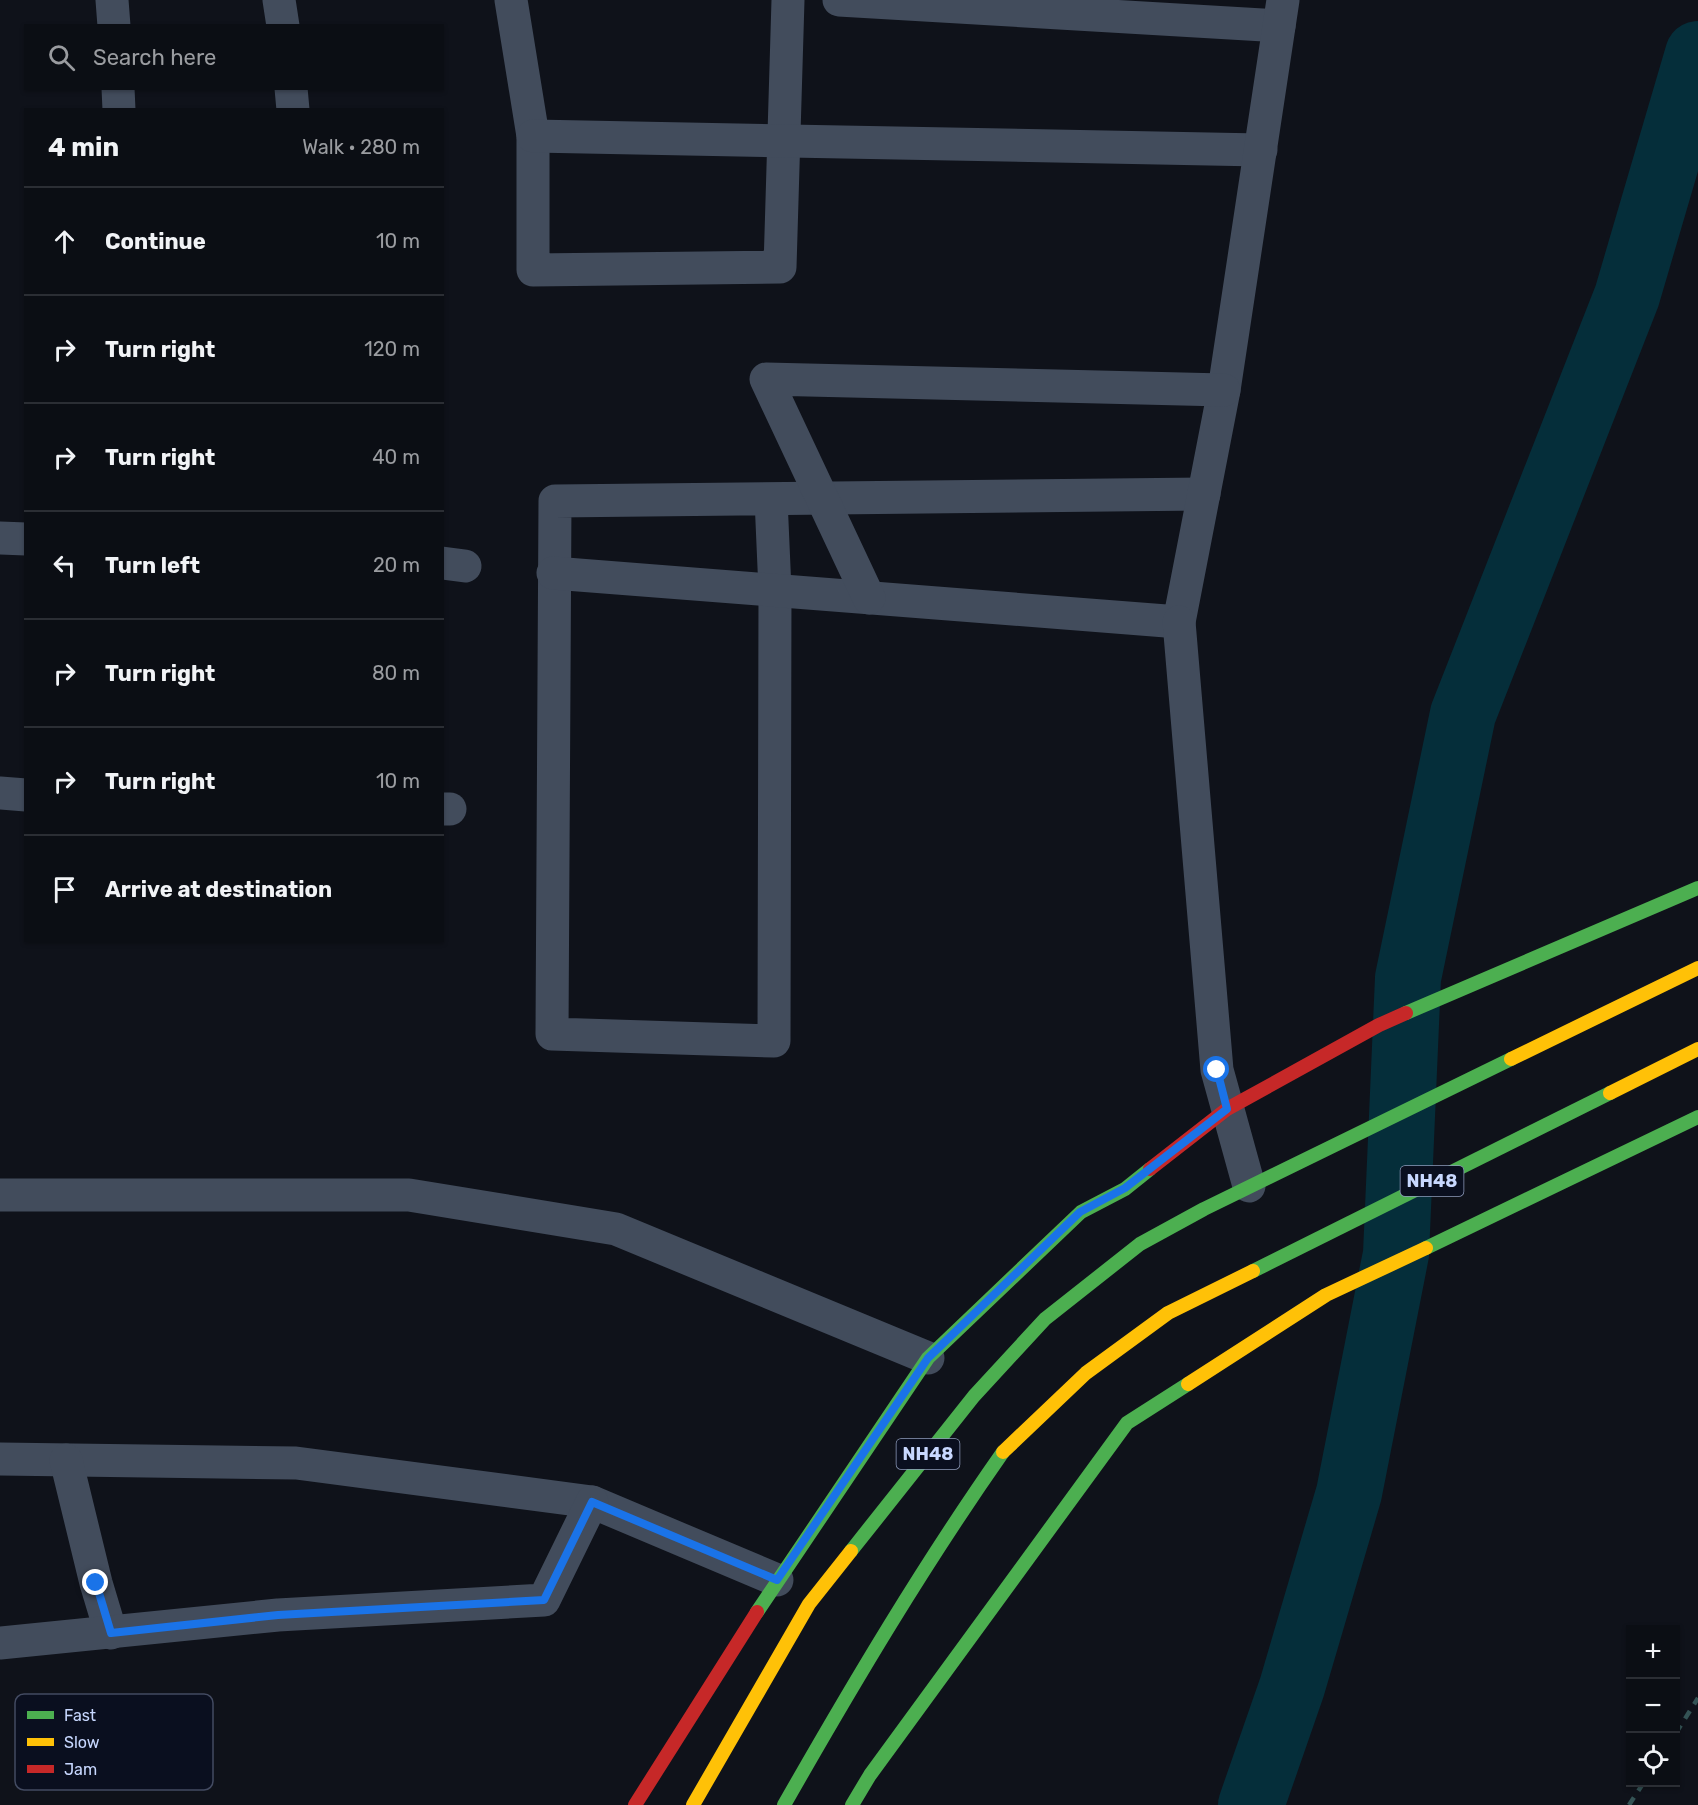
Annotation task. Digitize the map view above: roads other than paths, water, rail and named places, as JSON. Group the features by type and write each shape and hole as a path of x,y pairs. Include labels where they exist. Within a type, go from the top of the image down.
{"main road":[{"path":"635,1805 777,1580 928,1358 1080,1212 1125,1188 1227,1109 1379,1025 1698,888"},
{"name":"NH48","path":"693,1805 809,1604 974,1396 1045,1319 1140,1244 1249,1186 1698,968"},
{"name":"NH48","path":"783,1805 878,1642 943,1538 1004,1450 1086,1373 1168,1313 1698,1048"},
{"path":"852,1805 870,1774 1127,1423 1326,1295 1549,1191 1698,1117"}],"street":[{"path":"112,0 114,24"},
{"path":"279,0 283,24"},
{"path":"511,0 533,136 533,270 780,267 788,0"},
{"path":"839,0 1281,13 1224,390 1179,622 1217,1070 1249,1186"},
{"path":"118,90 119,108"},
{"path":"291,90 293,108"},
{"path":"533,136 1261,150"},
{"path":"868,598 766,379 1224,390"},
{"path":"771,499 776,590 774,1041 552,1034 555,501 1204,494"},
{"path":"0,538 24,539"},
{"path":"554,573 1179,622"},
{"path":"0,793 24,795"},
{"path":"0,1195 409,1195 616,1229 928,1358"},
{"path":"0,1459 296,1463 592,1502 777,1580"},
{"path":"66,1460 96,1583 111,1633"},
{"path":"0,1642 278,1615 544,1600 592,1502"}],"waterway":[{"path":"1251,1805 1292,1687 1349,1493 1396,1254 1408,978 1463,714 1627,296 1698,54"}],"railway":[{"path":"1680,1727 1698,1698"},
{"path":"1629,1805 1641,1787"}]}
